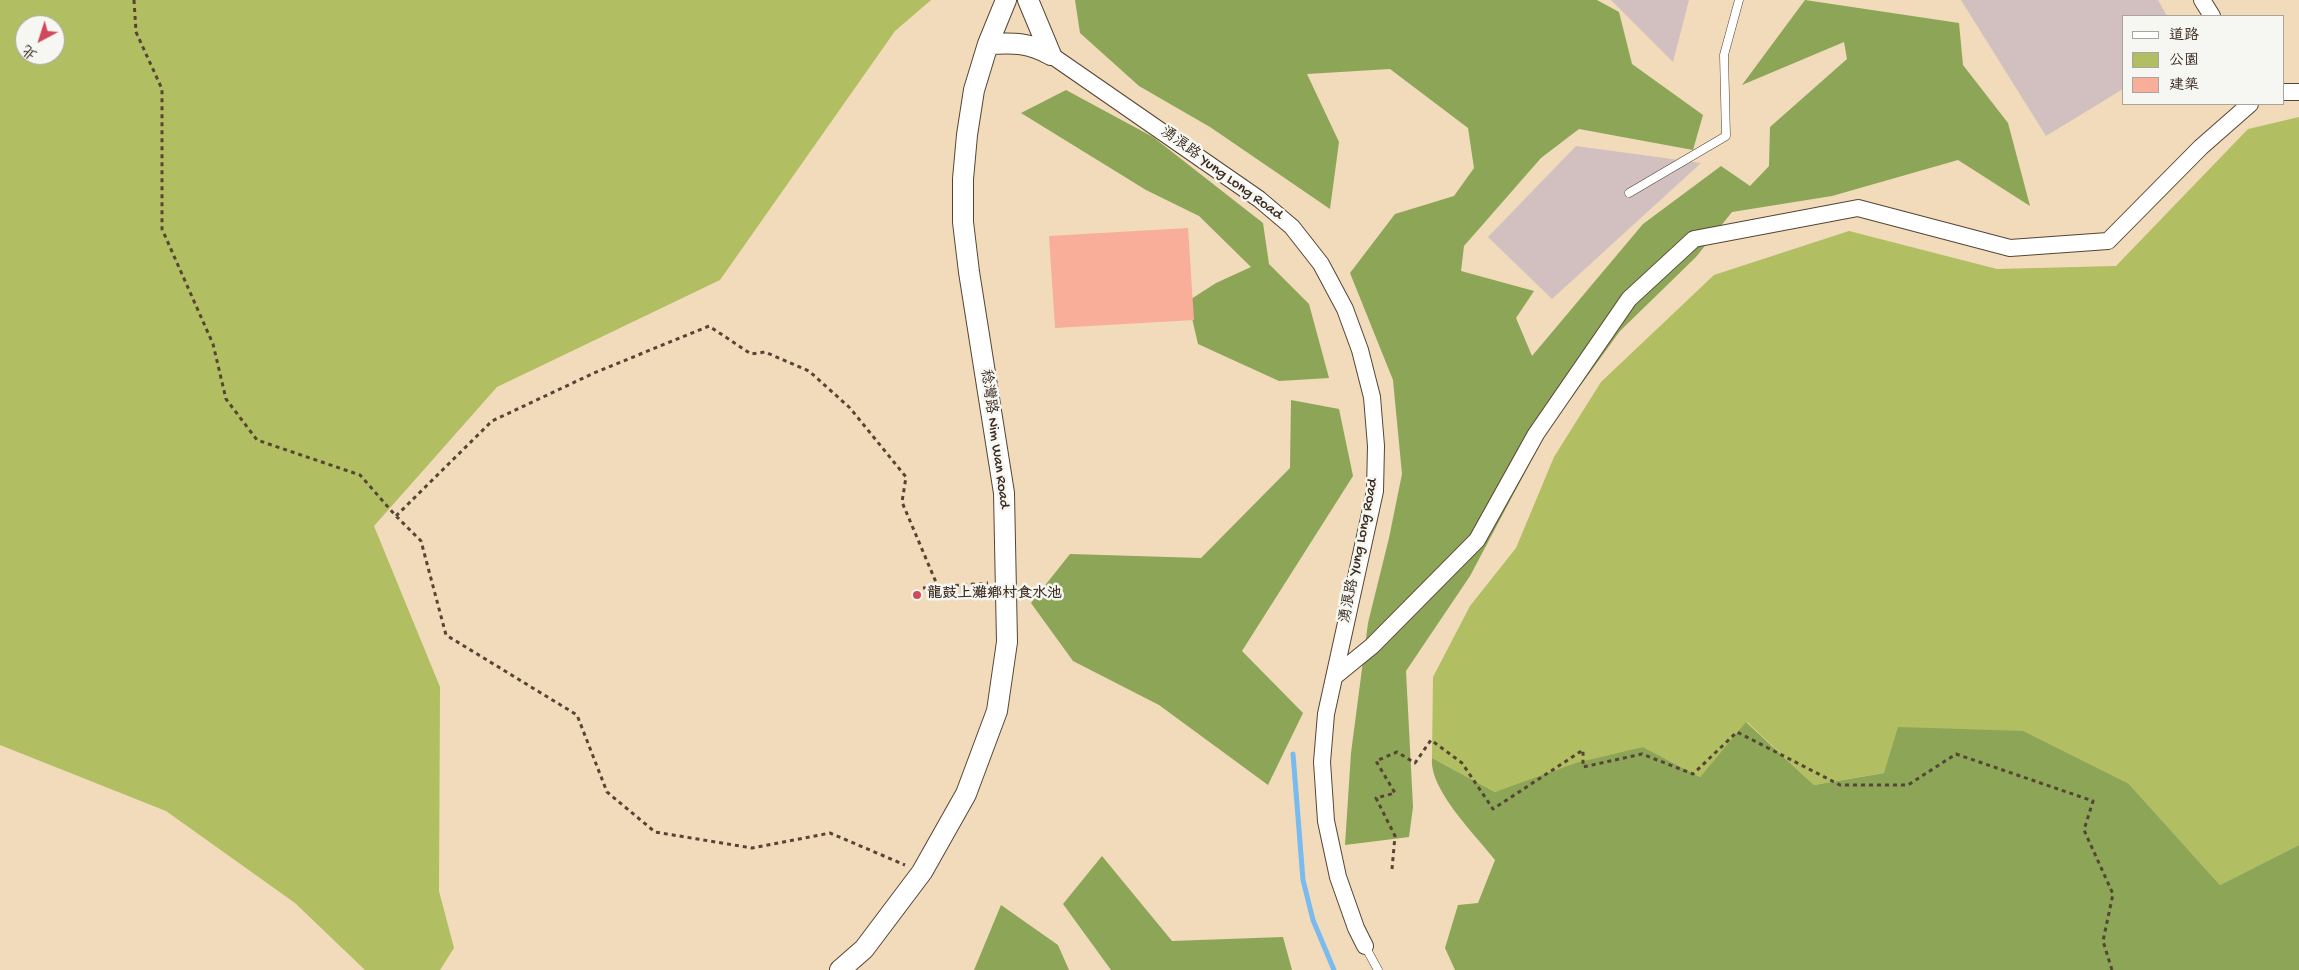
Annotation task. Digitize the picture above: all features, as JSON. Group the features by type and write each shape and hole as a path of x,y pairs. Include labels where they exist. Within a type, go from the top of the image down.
{"street":[{"name":"稔灣路 Nim Wan Road","path":"840,970 864,949 922,872 966,794 997,711 1007,642 1004,493 969,272 963,222 963,179 974,90 988,44 1006,0"},
{"path":"1028,0 1051,55"},
{"path":"2202,0 2211,15"},
{"path":"988,44 1019,42 1036,46 1051,55"},
{"name":"湧浪路 Yung Long Road","path":"1051,55 1259,199 1292,227 1321,264 1345,309 1360,350 1372,397 1376,446 1375,491 1326,714 1322,762 1326,821 1338,877 1364,946"},
{"path":"2284,92 2299,92"},
{"path":"1334,677 1372,646 1477,540 1536,434 1629,300 1694,239 1858,208 2010,248 2108,242 2202,148 2249,105"}],"lane":[{"path":"1629,193 1726,136 1724,55 1739,0"},
{"name":"湧浪路 Yung Long Road","path":"1364,946 1378,970"}],"path":[{"path":"134,0 136,32 162,90 162,229 212,344 226,399 257,440 360,475 421,541 446,635 576,715 607,792 655,832 752,848 830,833 922,872"},
{"path":"396,516 492,421 594,373 709,326 751,354 765,352 808,371 850,408 906,477 902,502 938,587"},
{"path":"923,588 991,583"},
{"path":"1392,869 1395,836 1376,798 1395,793 1376,761 1397,752 1415,763 1431,740 1462,763 1493,809 1583,750 1584,767 1642,754 1693,774 1737,732 1840,785 1908,785 1956,754 2094,801 2084,830 2113,894 2102,941 2112,970"}],"shaded area":[{"path":"1611,0 1689,0 1673,62"},
{"path":"1961,0 2158,0 2166,15 2122,15 2122,90 2046,136"},
{"path":"1576,146 1701,163 1552,299 1488,237"}],"green space":[{"path":"0,0 931,0 895,31 720,280 497,387 374,526 440,687 439,891 454,948 440,970 365,970 295,903 166,811 0,745"},
{"path":"1075,0 1597,0 1619,12 1632,64 1703,115 1693,150 1579,129 1541,158 1464,246 1461,271 1534,291 1516,318 1532,356 1643,224 1721,166 1750,186 1769,166 1770,127 1847,59 1844,42 1742,85 1805,0 1959,23 1963,65 2008,123 2030,206 1958,160 1832,196 1732,212 1696,257 1620,331 1546,433 1470,576 1406,671 1413,807 1409,837 1345,845 1351,753 1368,623 1389,538 1402,474 1393,380 1350,273 1395,214 1454,196 1474,168 1468,128 1390,69 1307,74 1339,142 1330,209 1210,127 1139,86 1080,33"},
{"path":"1066,90 1153,137 1263,223 1269,264 1309,304 1329,378 1279,381 1198,344 1188,301 1216,283 1251,267 1199,216 1146,190 1021,113"},
{"path":"2299,117 2299,845 2220,885 2129,784 1884,773 1814,785 1747,722 1700,777 1643,747 1495,792 1432,758 1433,677 1470,606 1516,548 1554,457 1601,382 1714,275 1849,231 1997,269 2116,266 2248,129"},
{"path":"1291,400 1339,409 1353,476 1242,651 1303,713 1268,785 1159,705 1073,661 1031,603 1070,554 1201,558 1290,468"},
{"path":"1746,722 1814,785 1884,773 1898,727 2023,731 2129,784 2220,885 2299,845 2299,970 1455,970 1445,948 1458,905 1478,903 1495,860 1455,812 1446,798 1433,771 1432,758 1495,792 1576,763 1643,747 1700,777"},
{"path":"1102,856 1172,941 1283,937 1292,970 1111,970 1063,904"},
{"path":"1001,905 1058,945 1069,970 974,970"}],"building":[{"path":"1188,228 1194,320 1055,328 1049,236"}],"waterway":[{"path":"1293,754 1303,880 1313,920 1334,970"}],"place":[{"name":"龍鼓上灘鄉村食水池","path":"917,595"}]}
